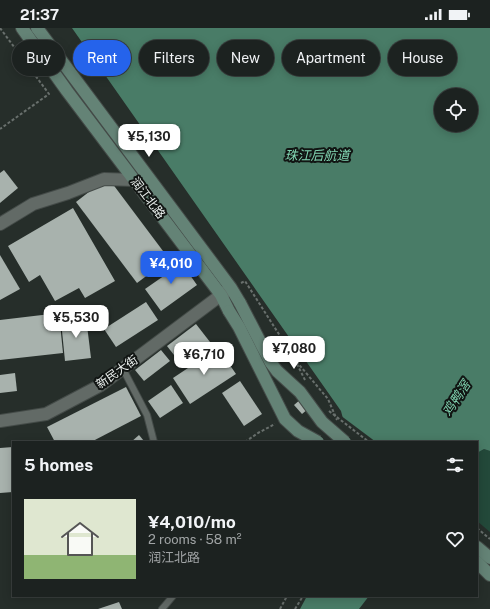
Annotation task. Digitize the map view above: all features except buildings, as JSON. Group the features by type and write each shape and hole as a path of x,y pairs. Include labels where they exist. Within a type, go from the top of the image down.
{"main road":[{"name":"润江北路","path":"22,28 221,295 239,327 285,419 298,431 316,441"},
{"name":"润江北路","path":"37,28 231,288 270,363 300,392 322,422 344,441"},
{"path":"478,548 490,558"},
{"path":"478,563 490,575"}],"street":[{"path":"0,224 33,204 68,193 104,179 134,180"},
{"name":"新民大街","path":"0,421 46,414 101,385 231,288"}],"lane":[{"path":"123,369 147,415 154,441"},
{"path":"162,609 172,597"}],"path":[{"path":"0,28 49,94 0,129"},
{"path":"231,288 245,281 296,361 328,399 338,423"},
{"path":"296,361 304,379"},
{"path":"327,409 368,441"},
{"path":"246,441 279,422"},
{"path":"478,529 490,539"},
{"path":"280,609 286,597"},
{"path":"295,609 301,597"}],"shaded area":[{"path":"484,449 490,451 490,532 478,522 478,452"}],"water":[{"name":"珠江后航道","path":"72,28 490,28 490,451 484,449 478,452 478,441 349,441 341,411 106,76 131,76 131,40 80,40"},
{"path":"306,597 368,597 359,609 300,609"}],"pier":[{"path":"340,415 375,441 347,441"}],"water label":[{"name":"鸡鸭滘","path":"456,398"}]}
